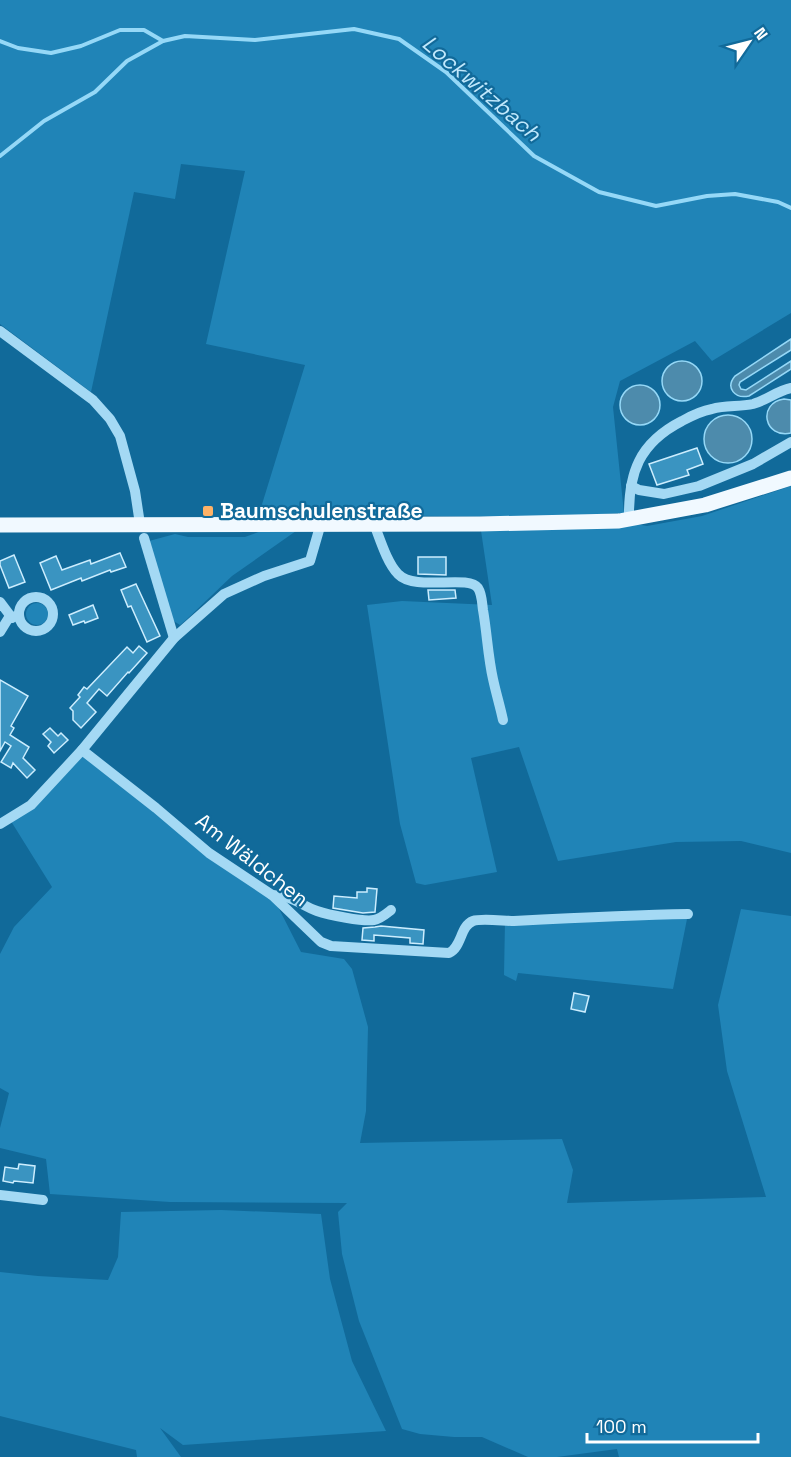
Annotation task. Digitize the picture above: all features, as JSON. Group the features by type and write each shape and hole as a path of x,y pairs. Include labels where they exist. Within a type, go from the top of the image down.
{"main road":[{"path":"0,525 142,531 320,524 480,524 629,520 705,505 791,478"}],"street":[{"path":"0,331 93,400 110,418 120,436 135,490 142,531 174,638"},
{"path":"629,520 629,496 639,460 652,441 669,427 712,408 752,404 791,388"},
{"path":"631,486 639,490 664,494 699,486 753,464 791,442"},
{"path":"0,824 31,805 82,750 174,638 224,594 264,576 310,561 320,524"},
{"path":"374,524 388,558 399,576 421,583 464,582 478,588 484,613 492,678 503,720"},
{"path":"0,602 15,616 8,619 0,632"},
{"name":"Am Wäldchen","path":"82,750 209,853 272,895 321,942 331,946 449,953 455,950 467,926 477,920 688,914"},
{"path":"272,895 283,895 317,912 340,917 374,920 391,910"},
{"path":"0,1195 43,1200"}],"shaded area":[{"path":"0,0 791,0 791,313 712,361 695,341 620,381 613,407 624,513 538,517 259,514 305,365 206,344 245,171 181,164 175,199 134,192 91,392 0,324"},
{"path":"791,339 791,350 740,382 739,385 741,389 746,390 791,361 791,369 749,396 740,396 733,392 731,385 735,376"},
{"path":"682,361 696,367 702,381 696,395 682,401 668,395 662,381 668,367"},
{"path":"640,385 654,391 660,405 654,419 640,425 626,419 620,405 626,391"},
{"path":"784,399 791,400 791,433 775,431 767,420 770,407 775,402"},
{"path":"723,415 733,415 748,425 752,439 751,448 742,459 733,463 723,463 708,453 704,444 704,434 714,419"},
{"path":"791,486 791,853 741,841 676,842 558,861 519,747 471,758 497,872 425,885 416,883 400,824 367,605 402,601 492,605 480,524 619,521 647,526 702,516"},
{"path":"261,531 296,531 232,576 180,625 172,620 149,541 175,534 188,537 245,537"},
{"path":"33,603 41,603 48,610 48,618 41,625 33,625 26,618 26,610"},
{"path":"82,750 272,895 301,952 344,959 352,969 368,1027 366,1111 360,1143 562,1139 573,1170 567,1203 766,1197 727,1071 718,1005 741,909 791,916 791,1457 619,1457 617,1449 557,1457 528,1457 482,1437 420,1434 402,1429 359,1321 342,1254 338,1212 347,1203 170,1202 50,1194 46,1159 0,1148 0,1128 9,1093 0,1088 0,954 14,927 52,887 9,818 31,805"},
{"path":"688,914 673,989 518,973 516,981 504,975 505,921"},
{"path":"221,1210 321,1214 330,1279 352,1361 386,1431 183,1445 160,1428 181,1457 137,1457 136,1450 0,1416 0,1272 108,1280 118,1257 121,1212"}],"building":[{"path":"697,448 703,464 687,470 689,475 657,485 649,464"},
{"path":"120,553 126,567 111,572 110,570 82,581 81,578 51,590 40,563 56,556 62,570 90,560 91,564"},
{"path":"14,555 25,582 9,588 0,561"},
{"path":"418,557 446,557 446,575 418,574"},
{"path":"136,584 160,636 147,642 121,590"},
{"path":"428,590 455,590 456,598 429,600"},
{"path":"93,605 98,618 73,625 69,615"},
{"path":"139,646 147,653 107,696 99,689 87,703 96,712 81,728 73,720 73,711 70,708 80,697 78,695 84,687 87,689 127,647 133,653"},
{"path":"0,680 28,696 11,726 14,728 10,735 29,747 23,758 35,770 27,778 13,763 11,768 1,762 11,746 5,742 0,751"},
{"path":"50,728 58,736 61,733 68,740 54,753 48,746 51,742 43,734"},
{"path":"367,888 377,889 375,912 363,913 333,908 334,896 357,898 357,892 367,892"},
{"path":"381,926 424,930 423,944 410,943 410,938 374,935 374,941 362,940 363,928"},
{"path":"574,993 589,996 585,1012 571,1009"},
{"path":"19,1164 35,1166 33,1183 3,1181 5,1167 18,1169"}],"waterway":[{"name":"Lockwitzbach","path":"0,156 44,121 95,92 127,61 163,41 185,36 255,40 354,29 399,39 446,72 534,156 599,192 656,206 707,196 735,194 778,202 791,208"},
{"path":"0,41 18,48 51,53 81,46 120,30 144,30 163,41"}],"place":[{"name":"Baumschulenstraße","path":"208,511"}]}
